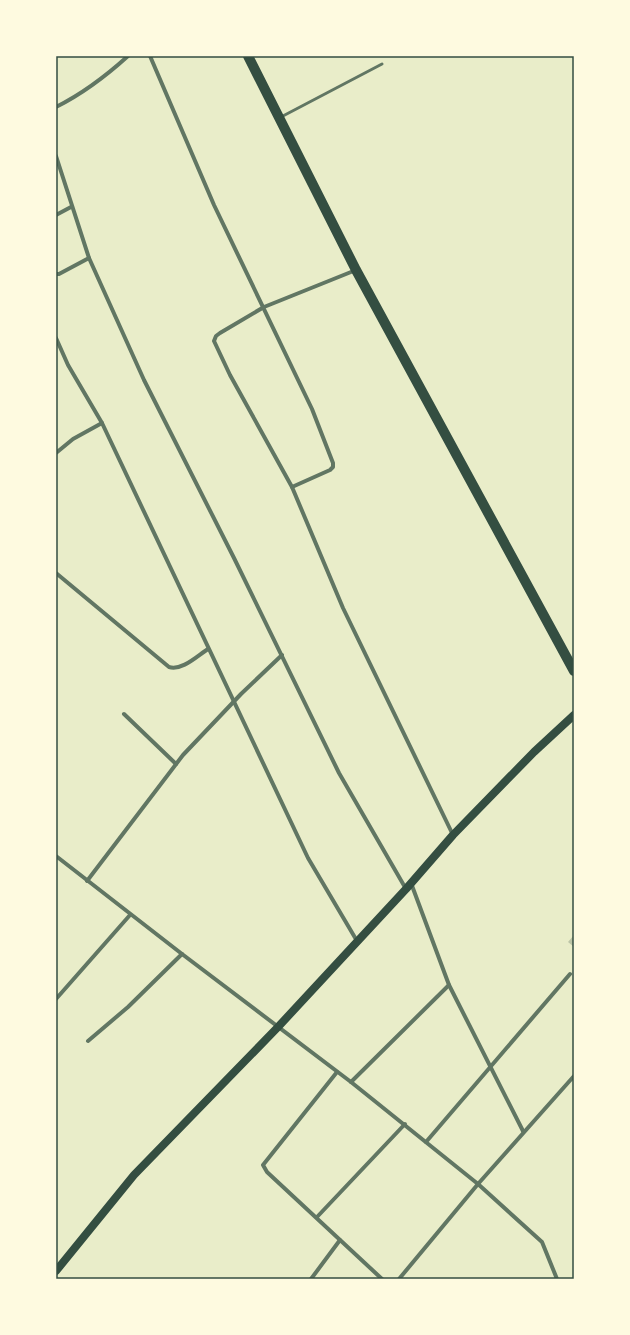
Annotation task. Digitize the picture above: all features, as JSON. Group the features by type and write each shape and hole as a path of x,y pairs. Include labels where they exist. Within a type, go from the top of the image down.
{"main road":[{"path":"248,56 356,270 574,671"},
{"path":"56,1271 134,1176 278,1027 453,835 534,752 574,715"}],"street":[{"path":"56,107 71,100 112,70 128,56"},
{"path":"150,56 214,205 264,306 312,409 333,463 333,467 330,470 292,487"},
{"path":"56,156 71,207 89,258 144,380 282,655 339,773 408,886 449,985 489,1067 524,1131"},
{"path":"56,215 71,207"},
{"path":"56,274 59,274 89,258"},
{"path":"356,270 264,306 220,333 216,336 214,341 230,375 292,487 343,608 453,835"},
{"path":"56,338 68,365 102,423 308,858 357,941"},
{"path":"56,453 73,439 102,423"},
{"path":"56,573 169,667 174,668 181,666 208,649"},
{"path":"87,880 176,764 234,702 282,655"},
{"path":"124,714 176,764"},
{"path":"56,856 130,915 351,1082 478,1184 542,1242 557,1279"},
{"path":"56,999 130,915"},
{"path":"88,1041 128,1007 182,954"},
{"path":"426,1142 570,974"},
{"path":"351,1082 449,985"},
{"path":"337,1072 266,1160 264,1165 267,1172 317,1216 340,1240 382,1279"},
{"path":"399,1279 478,1184 574,1076"},
{"path":"317,1216 405,1124"},
{"path":"311,1279 340,1240"}],"lane":[{"path":"280,117 382,64"}],"building":[{"path":"574,935 574,947 568,942"}]}
